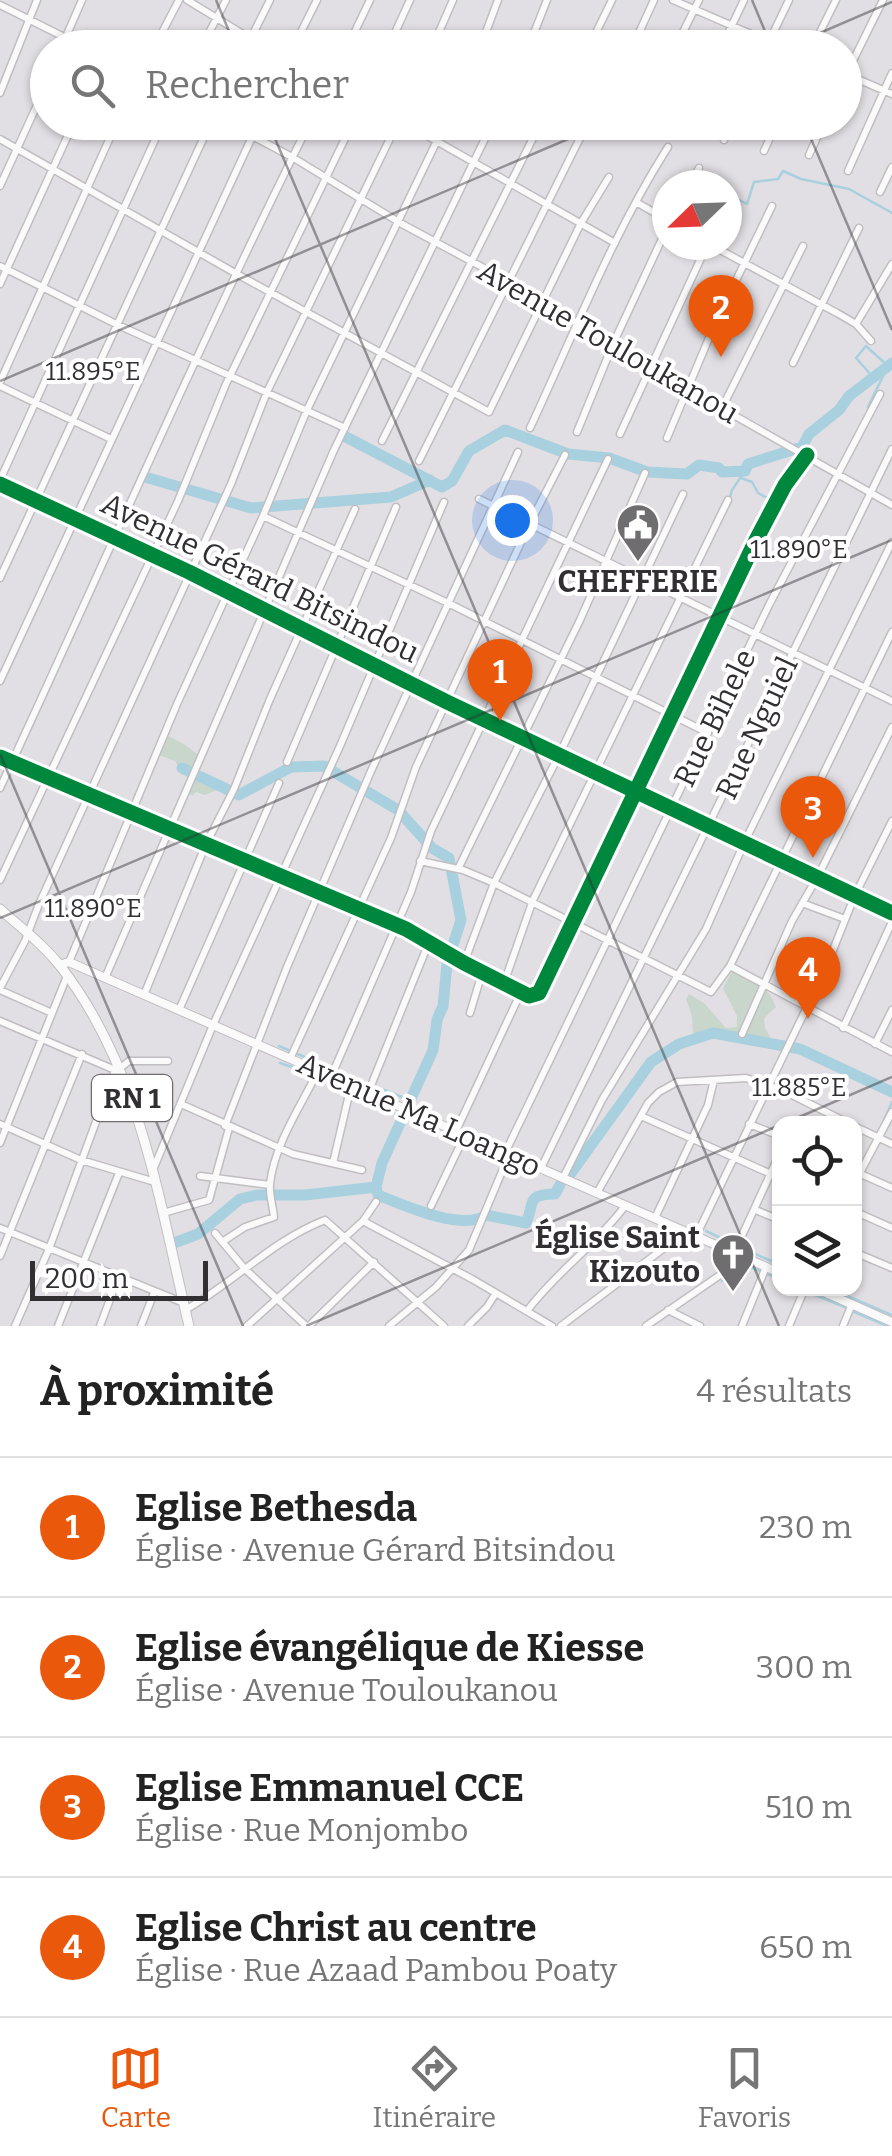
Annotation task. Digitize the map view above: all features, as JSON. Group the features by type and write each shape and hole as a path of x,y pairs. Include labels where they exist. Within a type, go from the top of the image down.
{"highway":[{"name":"RN 1","path":"0,909 64,964 118,1068 154,1176 189,1326"}],"main road":[{"name":"Avenue Ma Loango","path":"64,964 105,978 772,1270"},
{"path":"834,1296 892,1322"}],"street":[{"path":"0,93 37,0"},
{"path":"69,30 82,0"},
{"path":"163,30 179,0"},
{"path":"186,0 231,30"},
{"path":"211,30 226,0"},
{"path":"255,30 270,0"},
{"path":"302,30 316,0"},
{"path":"356,30 370,0"},
{"path":"396,30 410,0"},
{"path":"440,30 453,0"},
{"path":"487,30 498,0"},
{"path":"535,30 547,0"},
{"path":"597,30 612,0"},
{"path":"640,30 654,0"},
{"path":"673,0 741,30"},
{"path":"684,30 700,0"},
{"path":"729,30 744,0"},
{"path":"774,30 789,0"},
{"path":"821,30 836,0"},
{"path":"862,42 883,0"},
{"path":"0,5 53,30"},
{"path":"862,138 892,73"},
{"path":"862,82 892,94"},
{"path":"0,186 30,121"},
{"path":"0,139 488,412 581,223 608,177"},
{"path":"0,284 3,268 66,140"},
{"path":"109,140 0,384 111,439"},
{"path":"0,482 155,140"},
{"path":"0,578 202,140"},
{"path":"0,681 250,140"},
{"name":"Avenue Touloukanou","path":"260,140 892,504"},
{"path":"0,788 141,484 194,358 301,140"},
{"path":"0,880 178,501 230,375 344,140"},
{"path":"52,1013 0,989 231,484 267,392 392,140"},
{"path":"434,140 616,243"},
{"path":"105,978 345,428 484,140"},
{"path":"382,442 533,140"},
{"path":"419,461 579,140"},
{"path":"764,151 769,140"},
{"path":"810,155 816,140"},
{"path":"848,170 861,140"},
{"path":"64,964 263,516 306,410 438,142"},
{"path":"530,428 636,202 668,147"},
{"path":"880,192 892,167"},
{"path":"636,202 652,211"},
{"path":"667,438 772,206"},
{"path":"793,363 860,228"},
{"path":"722,408 803,246"},
{"path":"577,432 612,344 652,260"},
{"path":"620,434 702,260"},
{"path":"737,260 856,324 871,341"},
{"path":"856,324 892,264"},
{"path":"3,268 345,428"},
{"name":"Rue Bihele","path":"389,1326 454,1270 474,1242 507,1154 608,940 755,635 880,394"},
{"name":"Rue Nguiel","path":"541,1168 892,450"},
{"path":"163,1213 210,1200 227,1126 256,1044 411,682 518,452"},
{"path":"290,1059 391,838 416,767 565,456"},
{"path":"0,757 282,875 288,881 322,892 429,942 529,996 539,993 670,714 785,486 807,456"},
{"path":"331,1077 420,861 519,641 608,460"},
{"path":"458,869 561,660 646,473"},
{"name":"Avenue Gérard Bitsindou","path":"0,482 447,702 892,913"},
{"path":"464,964 494,882 683,494"},
{"path":"478,498 892,701"},
{"path":"504,983 532,900 728,500"},
{"path":"3,1125 119,1173 154,1176 213,1025 444,502"},
{"path":"287,762 396,507"},
{"path":"144,995 206,844 355,509"},
{"path":"263,516 708,733"},
{"path":"563,1178 602,1100 706,929 892,542"},
{"path":"420,861 494,882 712,992 730,966 782,862 892,632"},
{"path":"742,1034 792,921 892,727"},
{"path":"178,1010 279,783"},
{"path":"696,1236 825,970 855,895 892,821"},
{"path":"802,903 845,920"},
{"path":"843,1028 892,922"},
{"path":"368,1093 429,942"},
{"path":"730,966 892,1052"},
{"path":"470,1013 482,973"},
{"path":"0,1144 3,1125 67,976"},
{"path":"431,1206 521,992"},
{"path":"875,1044 892,1010"},
{"path":"0,1021 118,1068"},
{"path":"0,1256 82,1054"},
{"path":"15,1326 118,1068 129,1061 168,1061"},
{"path":"222,1242 246,1227 274,1217 270,1185 280,1148 318,1071"},
{"path":"597,1193 641,1116 659,1092 676,1082 746,1078 833,1116"},
{"path":"655,1218 714,1080"},
{"path":"333,1163 340,1122 352,1086"},
{"path":"180,1104 280,1148 362,1170"},
{"path":"862,1164 892,1112"},
{"path":"641,1116 693,1136 770,1174"},
{"path":"749,1124 772,1133"},
{"path":"862,1129 892,1144"},
{"path":"646,1326 739,1262 738,1255 772,1170"},
{"path":"58,1326 119,1173"},
{"path":"862,1174 892,1188"},
{"path":"200,1176 270,1185"},
{"path":"247,1326 363,1221 376,1202"},
{"path":"527,1311 546,1284 625,1206"},
{"path":"758,1210 772,1216"},
{"path":"862,1215 892,1228"},
{"path":"0,1228 184,1307 209,1297 280,1242 322,1220 329,1221 444,1326"},
{"path":"363,1221 552,1326"},
{"path":"561,1326 676,1239 682,1230"},
{"path":"215,1234 244,1268 308,1326 374,1262"},
{"path":"862,1255 892,1268"},
{"path":"742,1326 766,1267"},
{"path":"100,1326 118,1278"},
{"path":"468,1326 496,1293"},
{"path":"141,1326 154,1294"},
{"path":"789,1326 802,1296"},
{"path":"843,1326 852,1304"},
{"path":"668,1310 698,1325"}],"shaded area":[{"path":"166,735 201,757 198,778 221,783 219,789 192,796 187,790 192,779 188,769 180,769 175,761 159,755"},
{"path":"742,969 766,990 776,1007 764,1018 771,1038 693,1035 686,999 689,994 704,1003 726,1028 737,1027 737,1016 723,988 731,973"}],"waterway":[{"path":"742,202 747,204 754,182 778,179 783,171 849,189 892,213"},
{"path":"872,376 856,358 866,346 888,366"},
{"path":"346,437 442,487 452,481 469,451 505,430 568,454 609,458 647,472 687,474 699,465 722,472 745,471 748,464 802,447 809,434 839,410 849,396 892,363"},
{"path":"868,407 885,372"},
{"path":"727,508 732,490 745,471"},
{"path":"145,477 251,508 391,497 430,480"},
{"path":"741,478 752,482 758,493 769,499"},
{"path":"182,768 239,795 291,767 324,766 398,810 432,848 449,858 461,920 447,964 443,1006 433,1050 382,1163 376,1187"},
{"path":"571,1173 651,1062 679,1044 713,1033 800,1049 892,1092"},
{"path":"279,1046 328,1067"},
{"path":"280,1063 312,1074"},
{"path":"348,1076 407,1099"},
{"path":"354,1095 396,1114"},
{"path":"880,1129 892,1102"},
{"path":"174,1243 198,1234 240,1199 257,1195 305,1195 376,1187 378,1195 448,1219 486,1215 526,1223 535,1198 555,1194 560,1185"},
{"path":"706,1231 733,1244"},
{"path":"740,1247 772,1261"},
{"path":"722,1281 747,1266 760,1271"},
{"path":"767,1274 772,1276"},
{"path":"818,1296 847,1308"},
{"path":"848,1296 892,1315"},
{"path":"852,1311 887,1326"}],"cycle path":[{"path":"0,757 406,929 529,996 539,993 756,540 785,485 807,455"},
{"path":"0,484 892,913"}],"place":[{"name":"Eglise évangélique de Kiesse","path":"721,357"},
{"name":"CHEFFERIE","path":"638,563"},
{"name":"Eglise Bethesda","path":"500,721"},
{"name":"Eglise Emmanuel CCE","path":"813,858"},
{"name":"Eglise Christ au centre","path":"808,1019"},
{"name":"Église Saint Kizouto","path":"733,1293"}]}
